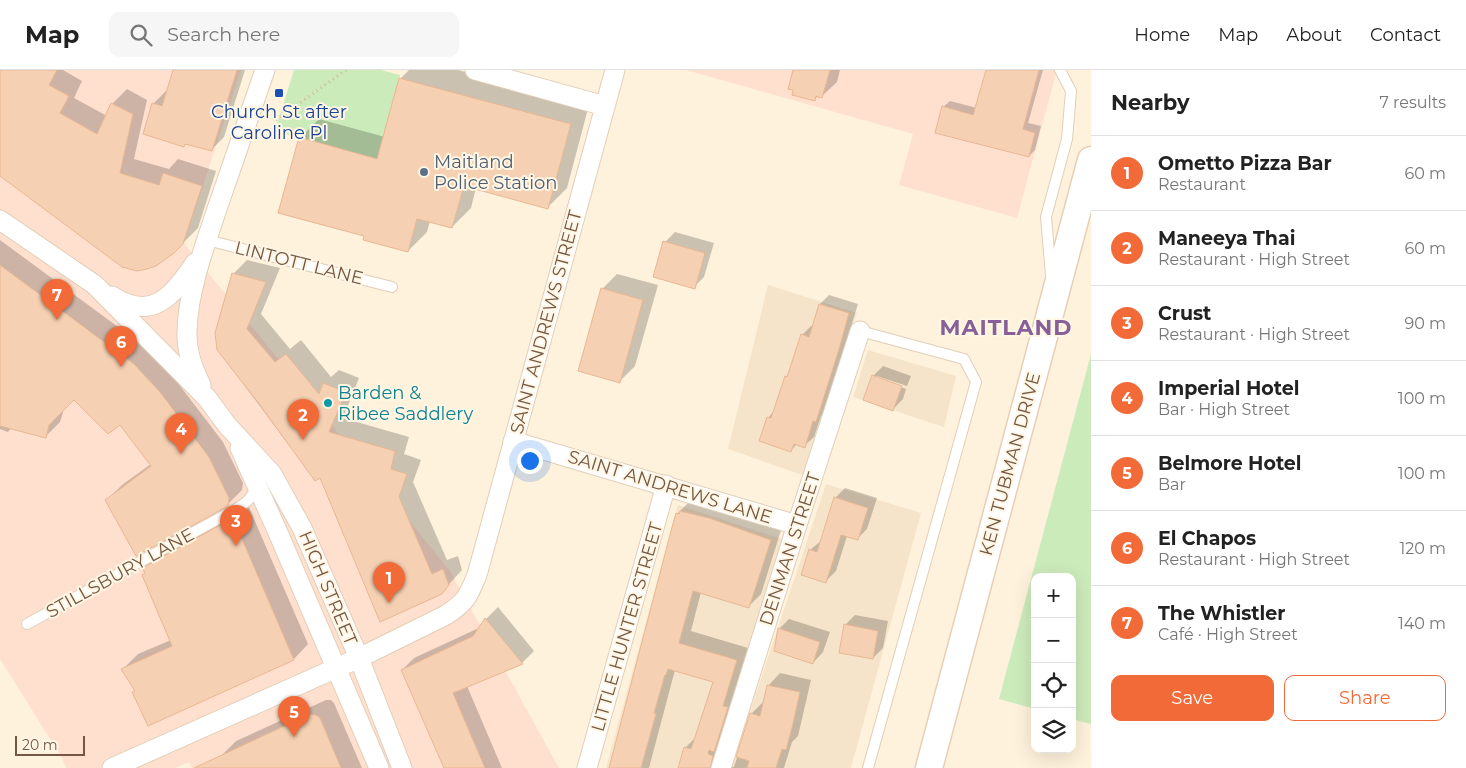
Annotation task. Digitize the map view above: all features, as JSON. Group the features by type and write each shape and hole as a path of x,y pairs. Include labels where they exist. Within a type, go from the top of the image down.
{"main road":[{"name":"KEN TUBMAN DRIVE","path":"929,768 1091,160"}],"street":[{"path":"207,398 191,365 186,332 191,298 204,247 265,70"},
{"path":"475,70 605,106"},
{"name":"SAINT ANDREWS STREET","path":"112,768 359,658 446,615 459,606 468,596 476,575 514,441 615,70"},
{"name":"HIGH STREET","path":"0,220 95,285 207,398 227,425 272,474 302,528 359,658 402,768"},
{"path":"95,285 130,306 154,306 165,301 174,292 204,247"},
{"name":"DENMAN STREET","path":"721,768 860,331"},
{"name":"HIGH STREET","path":"227,425 257,483 379,768"},
{"name":"SAINT ANDREWS LANE","path":"514,441 797,525"},
{"name":"LITTLE HUNTER STREET","path":"587,768 666,485"}],"lane":[{"path":"1052,305 1046,217 1067,139 1071,91 1060,70"},
{"name":"LINTOTT LANE","path":"204,247 392,287"},
{"path":"860,331 964,359 976,382 868,768"},
{"name":"STILLSBURY LANE","path":"27,624 241,506 254,494 257,483"}],"path":[{"path":"276,120 346,70"}],"shaded area":[{"path":"0,70 241,70 184,243 450,571 559,768 192,768 189,762 175,768 66,768 62,758 0,659"},
{"path":"686,70 1057,70 1017,218 899,185 913,134"},
{"path":"768,285 857,313 805,476 728,449"},
{"path":"868,350 956,376 944,427 853,397"},
{"path":"826,484 921,513 851,768 731,768"},
{"path":"678,505 785,540 710,768 606,768"}],"green space":[{"path":"294,70 381,70 400,75 377,159 275,131"},
{"path":"1091,354 1091,724 1076,720 1076,573 1033,573"},
{"path":"1031,579 1031,708 999,699"}],"building":[{"path":"0,70 57,70 49,85 69,96 60,113 97,134 111,103 133,114 120,173 159,185 163,173 202,186 183,244 174,253 156,266 147,269 137,271 122,267 0,176"},
{"path":"173,70 237,70 212,151 185,144 184,147 143,134 152,103 162,106"},
{"path":"793,70 830,70 822,98 816,96 815,101 792,95 793,90 788,89"},
{"path":"986,70 1039,70 1023,129 1035,133 1029,157 935,133 942,106 973,115"},
{"name":"Maitland Police Station","path":"399,78 571,124 548,209 464,186 452,228 417,219 408,252 363,240 364,236 278,213 299,137 377,159"},
{"path":"663,241 705,253 695,289 653,277"},
{"path":"0,265 134,364 160,392 209,457 229,498 228,506 136,556 105,500 151,466 120,425 108,434 74,400 49,425 46,438 0,426"},
{"path":"232,273 266,282 247,329 275,362 286,354 319,394 323,383 346,392 329,432 395,451 391,469 407,474 399,497 432,574 443,569 449,585 442,594 380,622 320,478 315,481 217,350 215,333"},
{"path":"601,288 643,300 620,383 578,371"},
{"path":"819,304 849,313 816,422 813,421 805,448 794,444 791,452 759,441 767,417 771,418 801,334 809,337"},
{"path":"872,375 902,386 893,411 863,400"},
{"path":"834,497 868,508 858,540 841,535 826,583 801,575 809,549 817,552"},
{"path":"680,511 709,518 771,540 749,608 693,591 679,643 737,660 723,706 728,707 714,752 709,750 708,754 713,756 710,768 678,768 684,747 691,749 713,682 668,669 654,713 656,714 641,768 609,768 671,531 676,513 679,514"},
{"path":"233,518 294,660 148,726 132,692 135,691 121,669 172,646 142,575 145,573 142,568"},
{"path":"485,618 523,664 453,693 485,768 444,768 401,670 473,636"},
{"path":"844,624 878,631 873,659 839,653"},
{"path":"778,628 820,642 813,664 774,651"},
{"path":"767,685 800,692 792,728 786,750 782,749 776,768 747,768 749,761 736,757 750,713 760,716"},
{"path":"310,714 320,718 341,768 194,768"}],"place":[{"name":"Church St after Caroline Pl","path":"279,93"},
{"name":"Maitland Police Station","path":"424,172"},
{"name":"The Whistler","path":"57,320"},
{"name":"El Chapos","path":"121,367"},
{"name":"Barden & Ribee Saddlery","path":"328,403"},
{"name":"Maneeya Thai","path":"303,440"},
{"name":"Imperial Hotel","path":"181,454"},
{"name":"Crust","path":"236,546"},
{"name":"Ometto Pizza Bar","path":"389,603"},
{"name":"Belmore Hotel","path":"294,737"}],"district":[{"name":"MAITLAND","path":"1006,327"}]}
